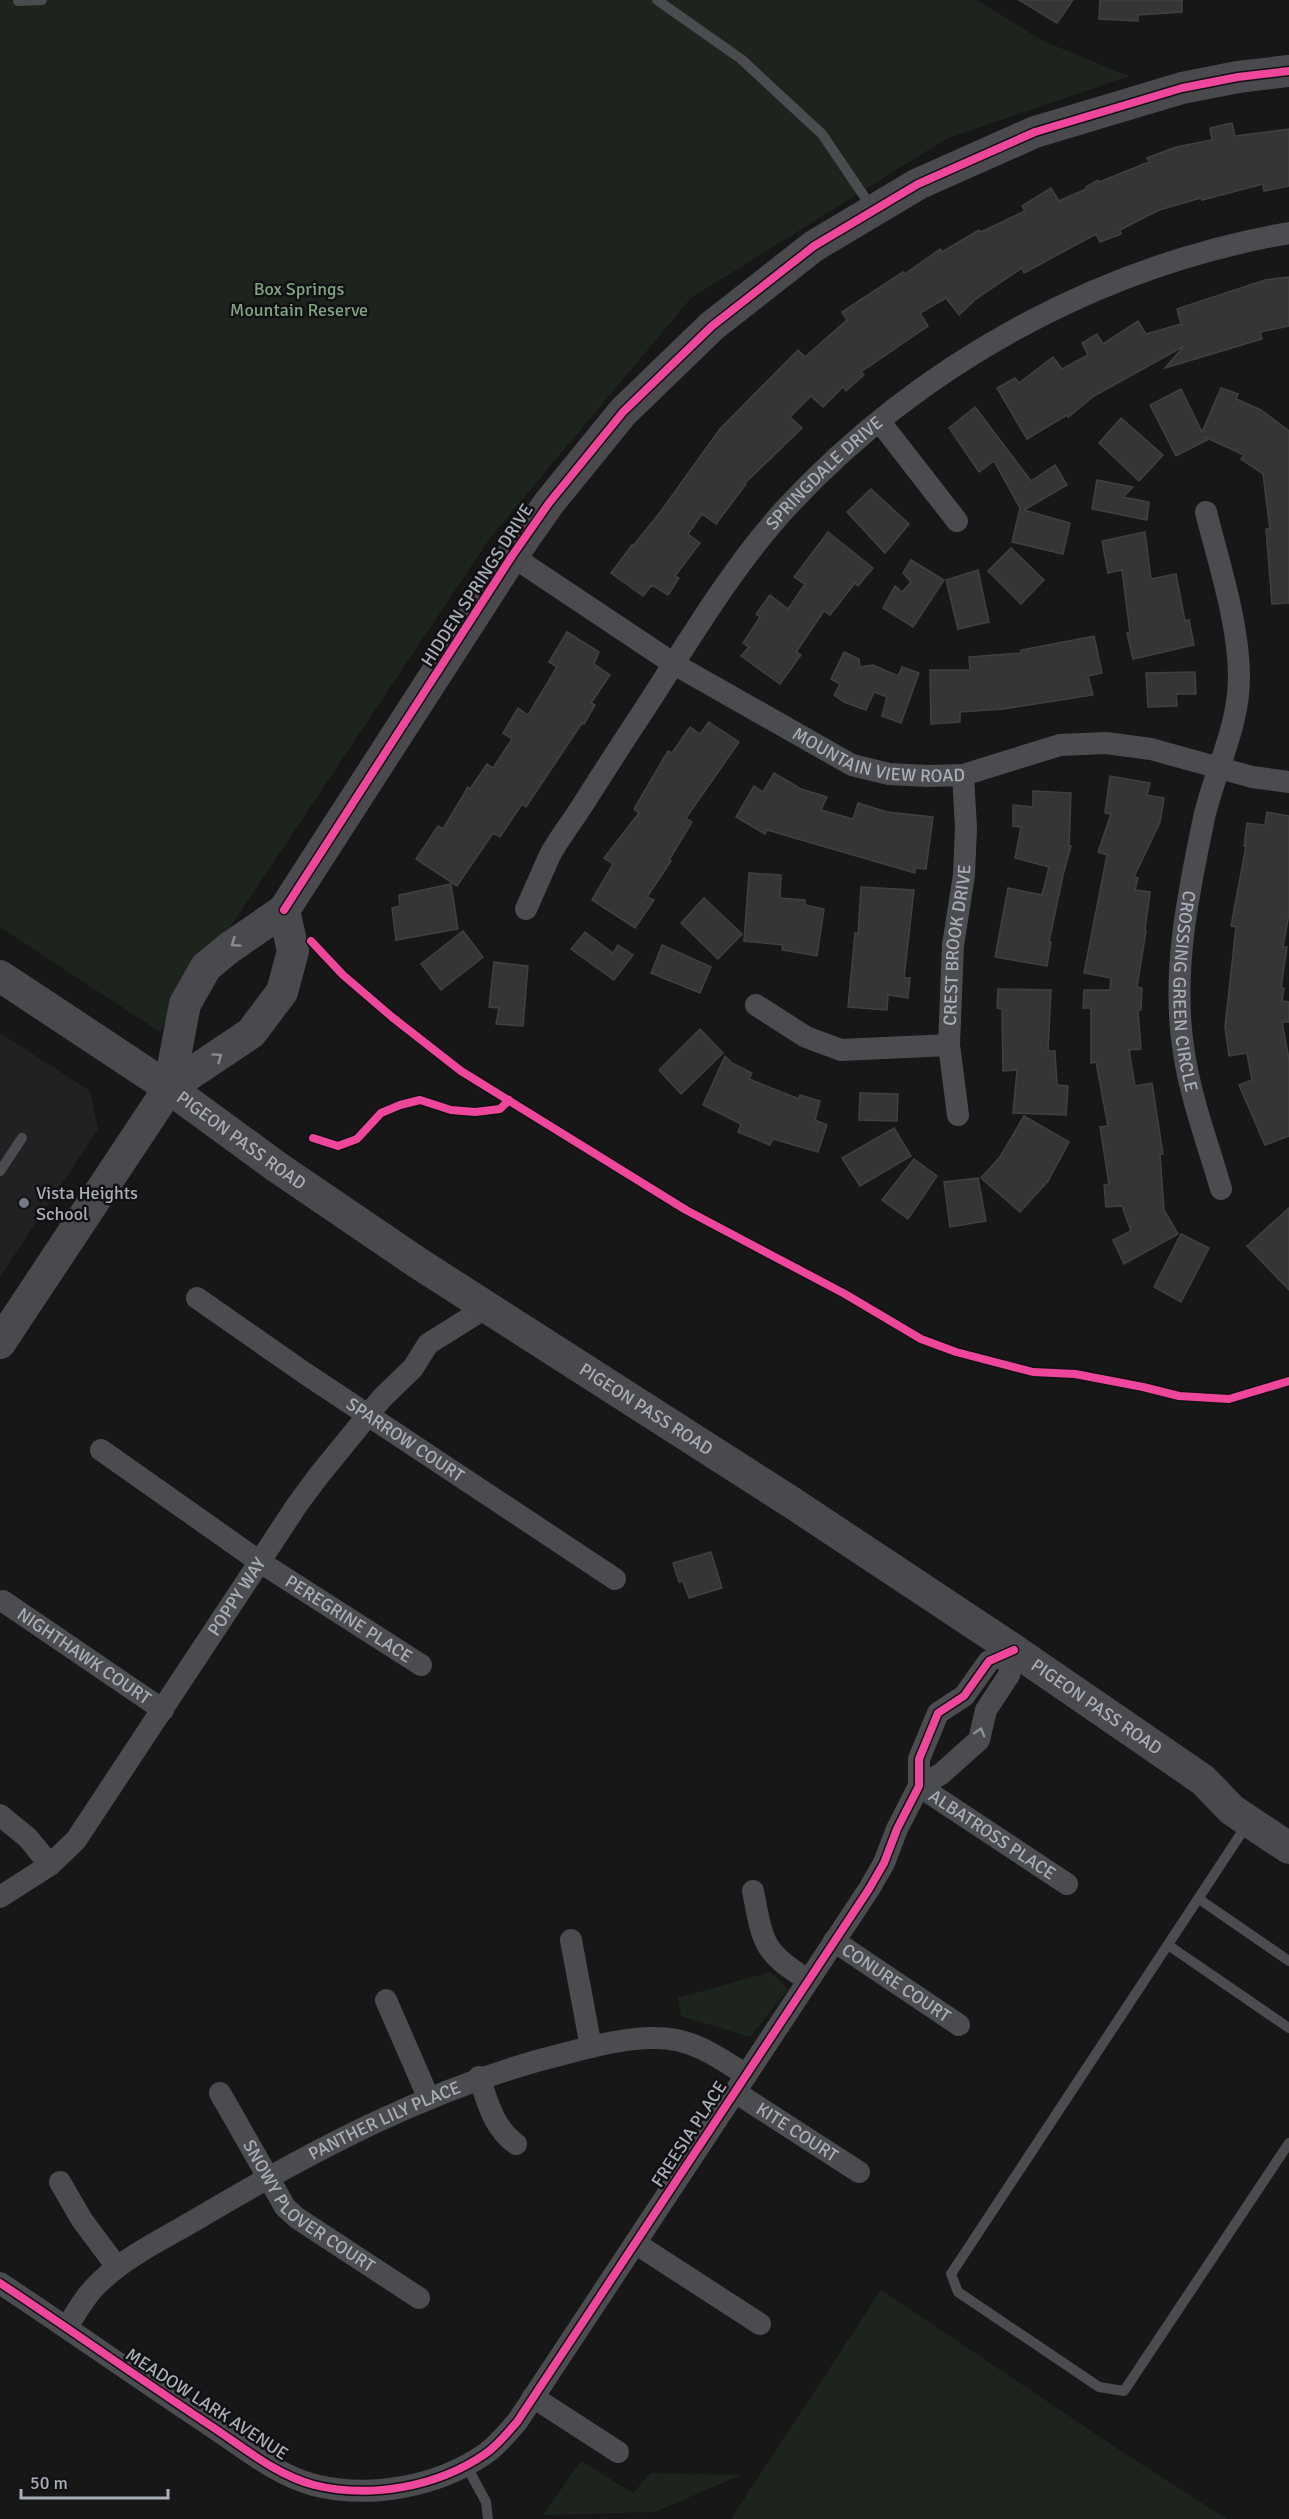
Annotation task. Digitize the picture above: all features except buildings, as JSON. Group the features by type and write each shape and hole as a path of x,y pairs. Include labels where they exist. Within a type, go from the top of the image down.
{"street":[{"name":"HIDDEN SPRINGS DRIVE","path":"169,1088 185,1004 206,967 284,910 512,556 549,503 623,412 712,326 814,246 918,184 1035,132 1182,88 1238,77 1289,71"},
{"name":"SPRINGDALE DRIVE","path":"526,909 551,854 745,559 787,507 880,422 942,375 988,345 1046,312 1160,266 1226,246 1289,233"},
{"path":"880,422 957,520"},
{"name":"CROSSING GREEN CIRCLE","path":"1206,512 1232,622 1239,676 1238,700 1232,731 1205,815 1179,974 1184,1053 1221,1189"},
{"name":"MOUNTAIN VIEW ROAD","path":"512,556 674,664 852,765 889,774 963,775 1032,752 1083,743 1140,746 1219,768 1289,782"},
{"name":"CREST BROOK DRIVE","path":"958,1115 949,1045 953,945 964,875 966,828 963,775"},
{"path":"0,1342 169,1088 251,1033 282,992 293,951 284,910"},
{"name":"PIGEON PASS ROAD","path":"0,976 169,1088 286,1173 418,1263 781,1496 1014,1650 1203,1780 1232,1810 1289,1848"},
{"path":"756,1005 806,1036 842,1050 949,1045"},
{"name":"SPARROW COURT","path":"197,1298 369,1416 615,1579"},
{"name":"POPPY WAY","path":"0,1897 50,1865 75,1840 309,1490 396,1382 413,1368 429,1344 487,1307"},
{"name":"PEREGRINE PLACE","path":"101,1450 260,1562 421,1665"},
{"name":"NIGHTHAWK COURT","path":"3,1601 163,1710"},
{"path":"1014,1650 1009,1675 986,1710 979,1740 941,1774 919,1786 919,1759 938,1713 964,1696 989,1661 1014,1650"},
{"name":"ALBATROSS PLACE","path":"919,1786 1067,1884"},
{"name":"FREESIA PLACE","path":"458,2468 486,2454 517,2422 534,2397 884,1863 897,1830 919,1786"},
{"path":"0,1815 28,1838 50,1865"},
{"path":"753,1891 762,1938 772,1954 782,1964 808,1980"},
{"path":"572,1940 591,2047"},
{"name":"CONURE COURT","path":"834,1941 959,2025"},
{"path":"386,2000 429,2098"},
{"name":"PANTHER LILY PLACE","path":"67,2327 92,2290 117,2267 266,2178 429,2098 479,2078 528,2062 591,2047 655,2037 686,2041 707,2049 740,2084"},
{"path":"479,2078 494,2122 503,2135 516,2144"},
{"name":"KITE COURT","path":"740,2084 859,2172"},
{"name":"SNOWY PLOVER COURT","path":"220,2093 266,2178 285,2207 297,2218 419,2298"},
{"path":"60,2182 86,2227 117,2267"},
{"path":"635,2243 760,2324"},
{"name":"MEADOW LARK AVENUE","path":"0,2283 67,2327 118,2365 275,2469 314,2485 362,2491 409,2486 458,2468"},
{"path":"534,2397 618,2452"}],"lane":[{"path":"18,2 42,0"},
{"path":"657,0 741,59 822,134 874,210"},
{"path":"0,1171 22,1138"},
{"path":"1249,1822 951,2274 958,2292 1099,2387 1124,2391 1289,2143"},
{"path":"1199,1899 1289,1961"},
{"path":"1168,1945 1289,2028"},
{"path":"458,2468 486,2502 488,2519"}],"shaded area":[{"name":"Vista Heights School","path":"0,1033 90,1091 98,1129 0,1277"}],"green space":[{"name":"Box Springs Mountain Reserve","path":"0,0 977,0 1043,41 1129,76 946,139 691,298 490,538 160,1032 0,927"},
{"path":"770,1972 788,1989 750,2037 681,2016 678,1998"},
{"path":"881,2290 1127,2455 1227,2519 731,2519"},
{"path":"581,2461 633,2493 651,2473 741,2475 655,2512 543,2515"}],"cycle path":[{"path":"284,910 512,556 549,503 623,412 712,326 814,246 918,184 1035,132 1182,88 1238,77 1289,71"},
{"path":"311,941 343,975 461,1071 686,1210 845,1294 921,1339 956,1352 1033,1372 1075,1374 1179,1396 1229,1399 1289,1381"},
{"path":"313,1138 338,1146 357,1139 381,1113 420,1100 451,1110 475,1112 500,1109 509,1100"},
{"path":"0,2283 260,2460 286,2475 314,2485 358,2491 403,2487 446,2475 485,2454 517,2422 869,1889 884,1863 897,1829 919,1786 919,1759 938,1713 964,1696 989,1661 1014,1650"}],"place":[{"name":"Vista Heights School","path":"24,1203"}]}
